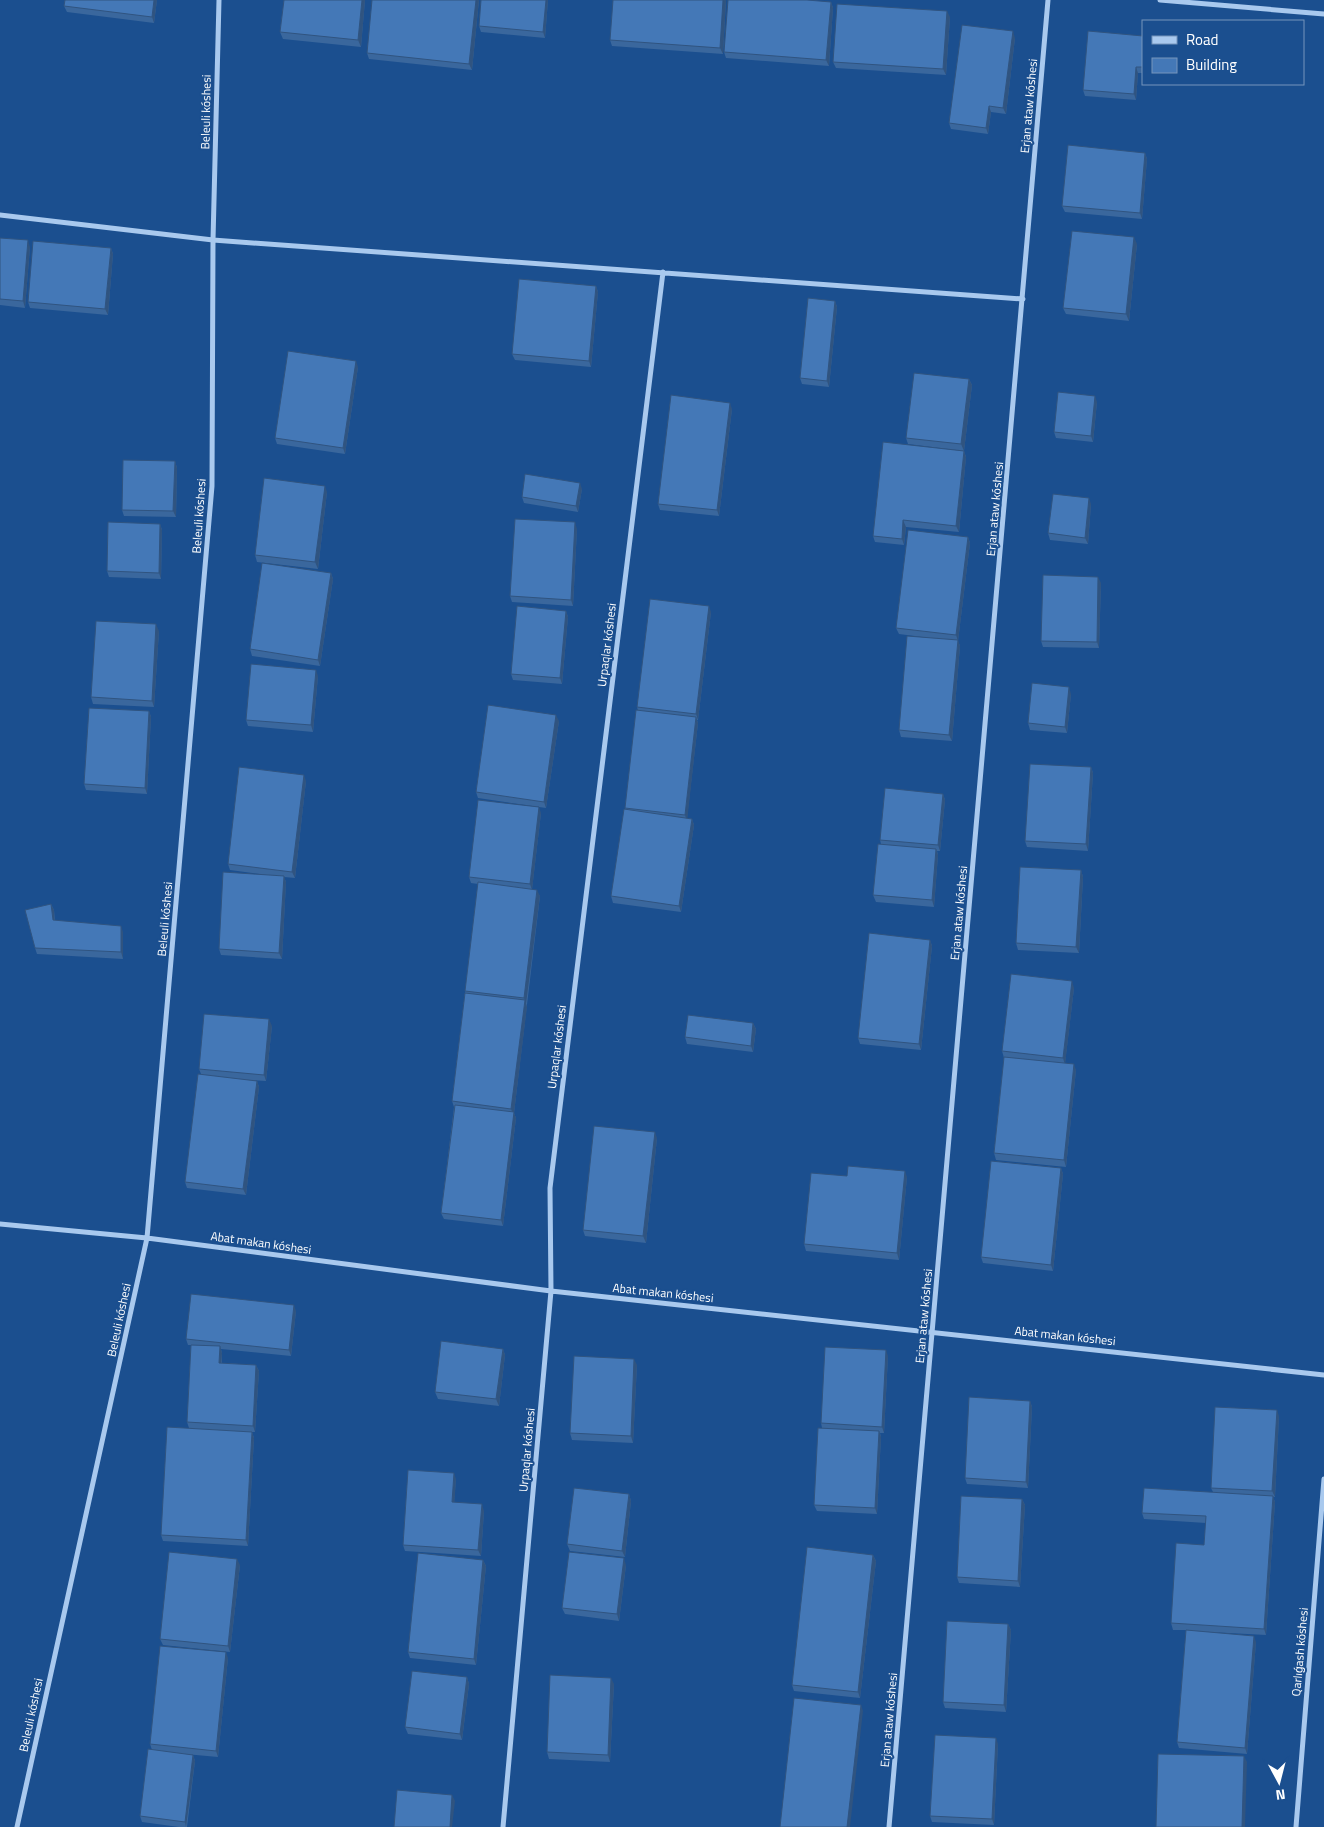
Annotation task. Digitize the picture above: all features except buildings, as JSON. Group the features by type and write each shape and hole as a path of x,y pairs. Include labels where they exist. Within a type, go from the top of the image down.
{"street":[{"name":"Beleuli kóshesi","path":"17,1827 147,1238 212,486 213,240 219,0"},
{"name":"Erjan ataw kóshesi","path":"889,1827 1048,0"},
{"path":"1160,0 1234,3 1324,14"},
{"path":"0,216 213,240 1023,299"},
{"name":"Urpaqlar kóshesi","path":"503,1827 551,1291 550,1188 663,272"},
{"name":"Abat makan kóshesi","path":"0,1224 147,1238 551,1291 1324,1375"},
{"name":"Qarlıǵash kóshesi","path":"1296,1827 1324,1479"}]}
